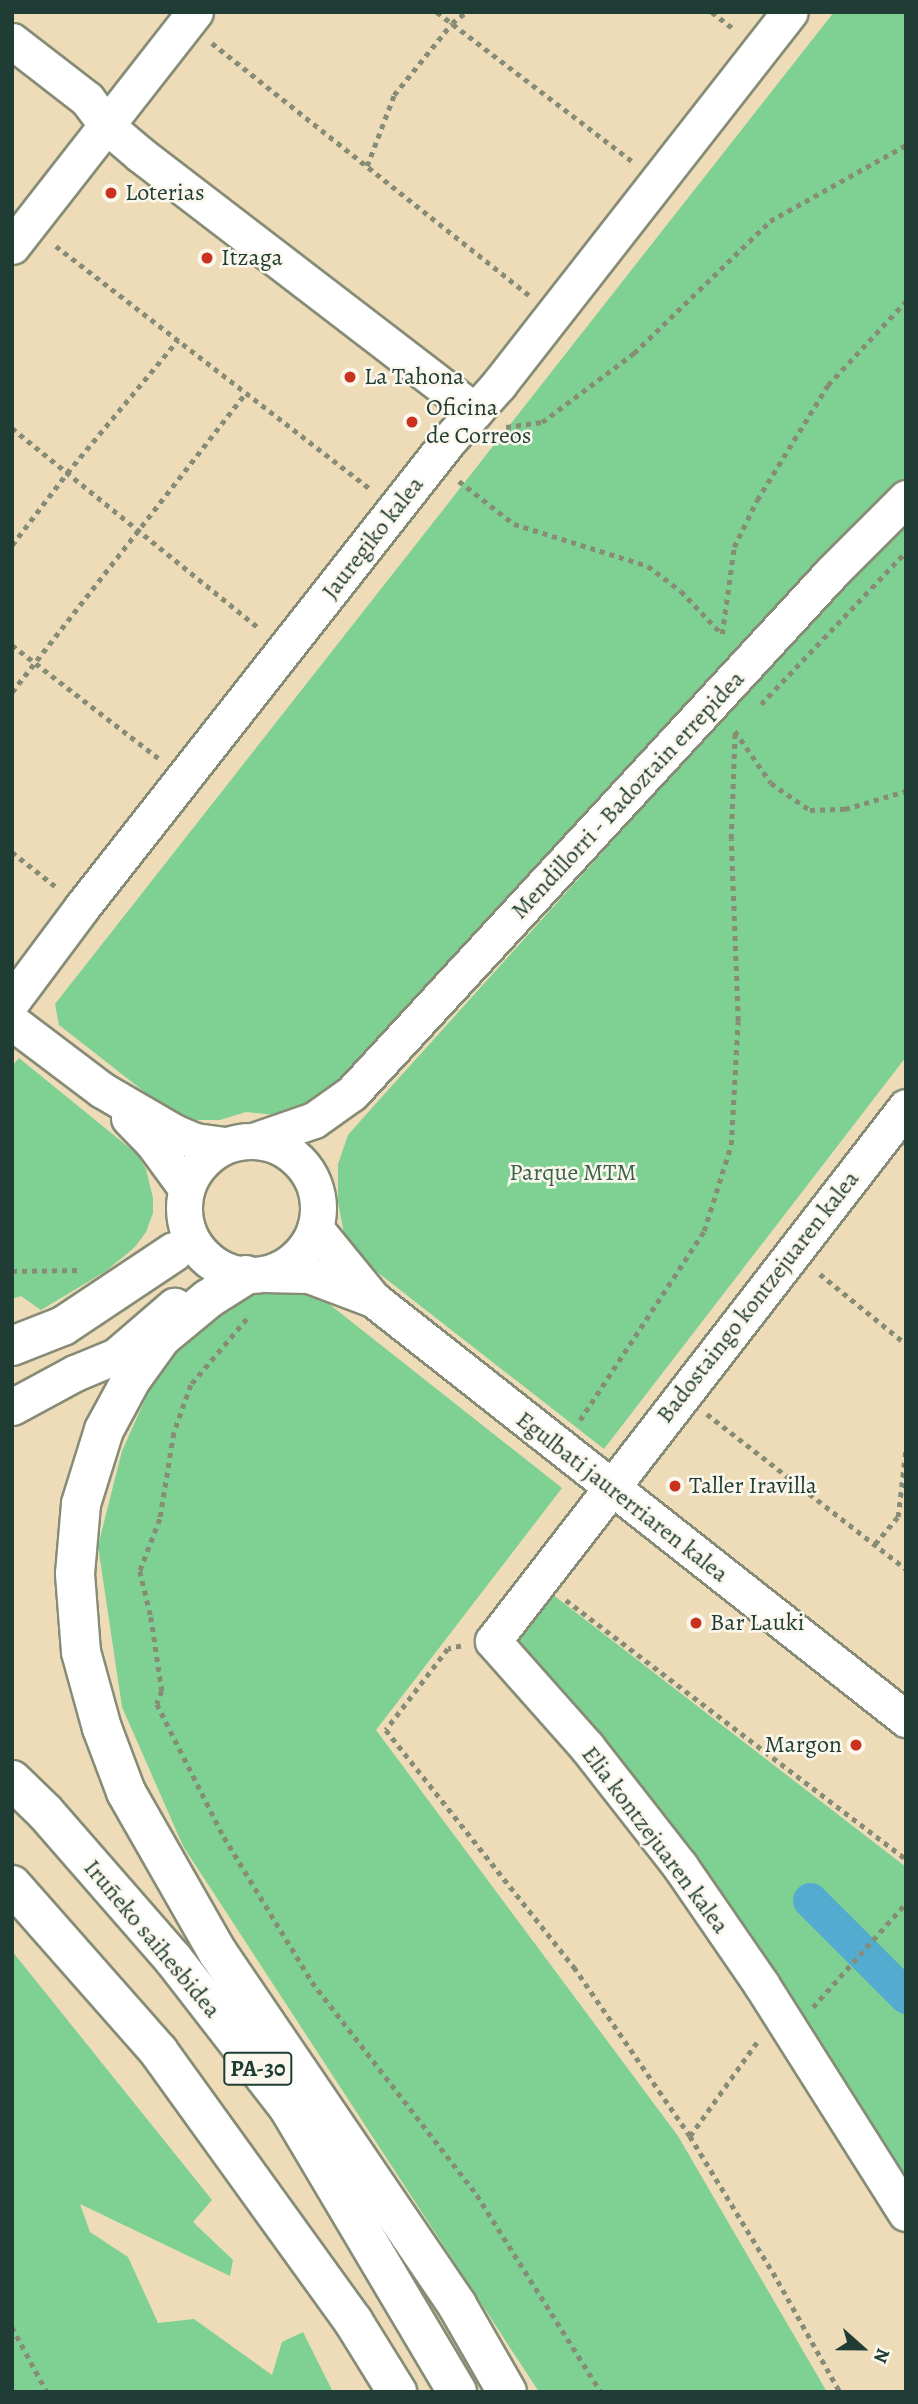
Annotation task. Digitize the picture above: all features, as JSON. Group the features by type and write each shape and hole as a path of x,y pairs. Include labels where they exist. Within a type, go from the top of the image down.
{"highway":[{"path":"12,1346 63,1326 180,1242"},
{"path":"243,1272 163,1337 131,1380 104,1430 81,1504 75,1574 81,1652 103,1728 126,1792 211,1942 457,2305 507,2392"},
{"name":"Iruñeko saihesbidea","path":"12,1780 45,1812 174,1960 288,2107 457,2392"},
{"name":"PA-30","path":"12,1885 159,2052 353,2321 397,2392"}],"street":[{"name":"Jauregiko kalea","path":"12,1001 395,509 488,420 553,315 790,12"},
{"path":"21,236 108,127 190,17"},
{"path":"12,41 87,99 108,127 488,420"},
{"name":"Mendillorri - Badoztain errepidea","path":"241,1142 314,1120 352,1093 833,571 906,498"},
{"path":"12,1022 102,1090 195,1141 241,1142 286,1149 308,1171 317,1199 315,1228 304,1249 286,1265 243,1272 116,1356 75,1373 12,1407"},
{"path":"102,1090 153,1143 186,1188"},
{"name":"Mendillorri - Badoztain errepidea","path":"308,1171 352,1093"},
{"name":"Badostaingo kontzejuaren kalea","path":"609,1488 906,1107"},
{"path":"75,1373 145,1300 180,1242 186,1188 201,1162 241,1142"},
{"name":"Egulbati jaurerriaren kalea","path":"315,1228 373,1299 609,1488 906,1719"},
{"path":"180,1242 243,1272"},
{"name":"Egulbati jaurerriaren kalea","path":"243,1272 309,1275 373,1299"},
{"path":"493,1641 609,1488"},
{"name":"Elia kontzejuaren kalea","path":"493,1641 587,1747 680,1866 785,2022 906,2213"}],"path":[{"path":"437,12 657,181"},
{"path":"367,166 394,95 452,23 466,12"},
{"path":"190,17 367,166 553,315"},
{"path":"488,420 542,422 634,353 770,221 906,145"},
{"path":"21,236 178,340 395,509"},
{"path":"458,481 472,495 514,524 648,566 681,591 722,634 734,547 757,499 828,385 906,301"},
{"path":"12,545 67,472 178,340"},
{"path":"12,692 246,393"},
{"path":"12,428 285,649"},
{"path":"12,645 184,778"},
{"path":"575,1428 704,1231 731,1145 738,1021 731,839 735,732 771,783 810,810 845,809 906,791"},
{"path":"12,852 82,908"},
{"path":"12,1271 40,1268 93,1271"},
{"path":"814,1269 906,1344"},
{"path":"243,1272 252,1314 191,1385 174,1433 160,1519 140,1571 151,1617 162,1690 157,1704 224,1838 312,1982 477,2194 601,2392"},
{"path":"682,1394 906,1569"},
{"path":"875,1544 898,1517 906,1447"},
{"path":"540,1581 906,1859"},
{"path":"493,1641 449,1648 386,1730 574,1966 690,2136 778,2281 840,2392"},
{"path":"690,2136 785,2022 864,1954 906,1903"},
{"path":"12,2327 47,2392"}],"green space":[{"path":"834,12 906,12 906,476 770,616 338,1080 309,1104 274,1115 246,1112 220,1120 191,1120 160,1104 59,1025 55,1004"},
{"name":"Parque MTM","path":"906,526 906,1057 604,1449 363,1261 344,1234 338,1202 338,1164 348,1135 371,1109 793,641"},
{"path":"19,1058 137,1154 146,1169 153,1198 153,1213 146,1232 135,1247 106,1271 41,1310 21,1296 12,1299 12,1066"},
{"path":"300,1281 562,1488 376,1730 678,2136 827,2392 539,2392 183,1846 122,1707 98,1546 122,1451 159,1368 254,1288"},
{"path":"548,1591 906,1867 906,2182 515,1643 519,1628"},
{"path":"12,1951 212,2200 193,2222 233,2260 230,2276 80,2204 90,2232 128,2257 158,2323 194,2319 272,2375 282,2342 303,2332 333,2392 12,2392"}],"waterway":[{"path":"810,1900 906,1996"}],"place":[{"name":"Loterias","path":"111,193"},
{"name":"Itzaga","path":"207,258"},
{"name":"La Tahona","path":"350,377"},
{"name":"Oficina de Correos","path":"412,422"},
{"name":"Taller Iravilla","path":"675,1486"},
{"name":"Bar Lauki","path":"696,1623"},
{"name":"Margon","path":"856,1745"}]}
